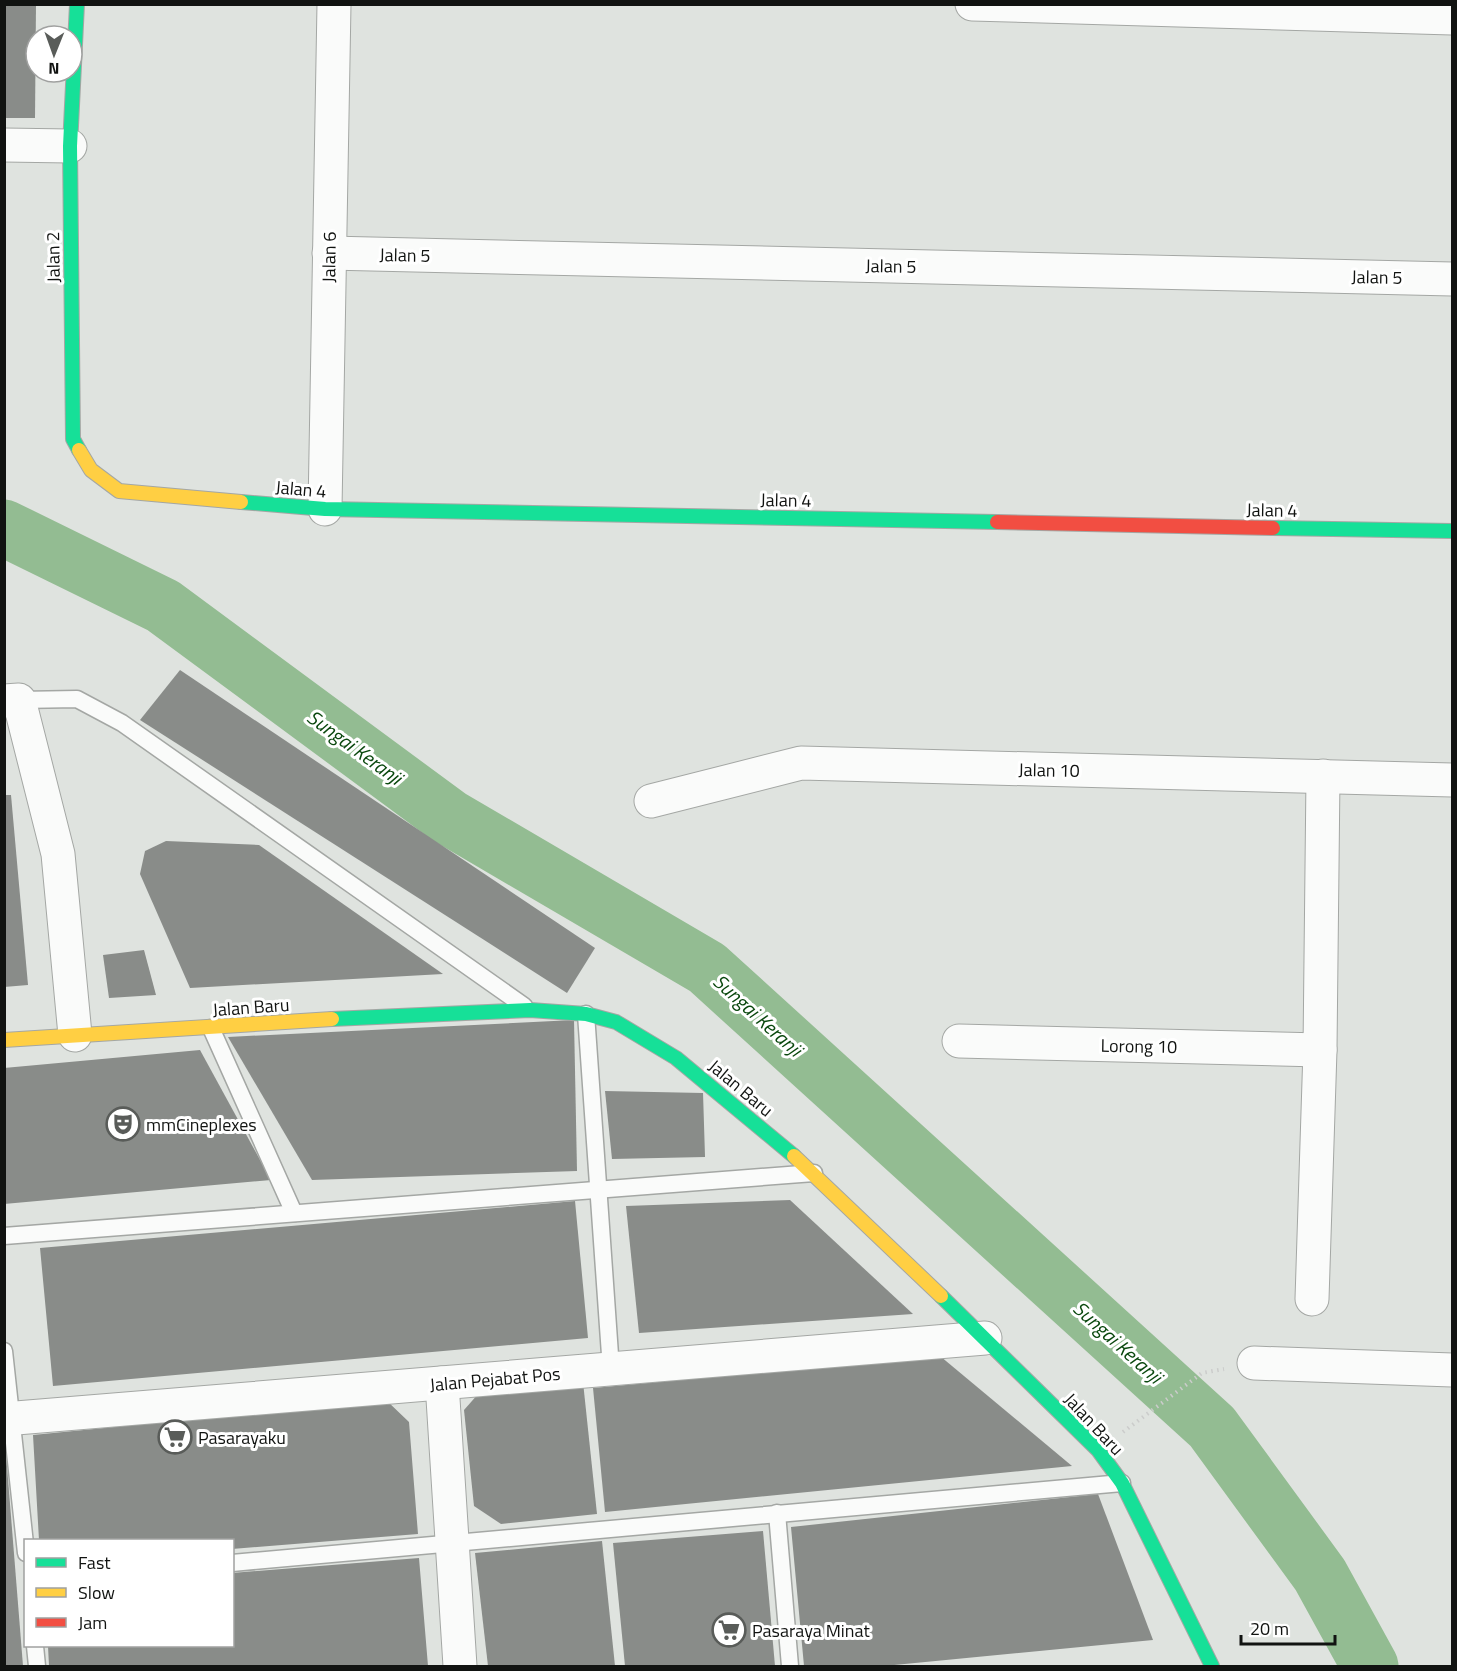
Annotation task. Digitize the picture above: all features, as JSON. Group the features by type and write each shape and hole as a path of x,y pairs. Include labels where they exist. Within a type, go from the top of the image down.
{"street":[{"name":"Jalan 2","path":"77,4 70,146 73,439 92,470 119,491"},
{"name":"Jalan 6","path":"325,509 334,4"},
{"path":"972,4 1452,18"},
{"path":"4,144 70,146"},
{"name":"Jalan 5","path":"329,253 1452,279"},
{"name":"Jalan 4","path":"119,491 325,509 1452,531"},
{"path":"12,700 57,854 75,1035"},
{"name":"Jalan 10","path":"651,801 801,763 1452,780"},
{"path":"1312,1299 1320,1050 1323,776"},
{"name":"Jalan Baru","path":"4,1040 418,1014 530,1010 586,1014 616,1022 676,1058 815,1173 1098,1450 1122,1483 1212,1666"},
{"name":"Lorong 10","path":"959,1041 1320,1050"},
{"name":"Jalan Pejabat Pos","path":"8,1419 985,1338"},
{"path":"1254,1363 1452,1370"},
{"path":"442,1383 460,1666"}],"lane":[{"path":"12,700 78,699 122,723 530,1010"},
{"path":"586,1014 611,1369"},
{"path":"211,1028 294,1213"},
{"path":"4,1236 815,1173"},
{"path":"4,1351 8,1419 24,1539"},
{"path":"234,1563 1122,1483"},
{"path":"777,1513 790,1666"},
{"path":"35,1647 37,1666"}],"path":[{"path":"1142,1419 1202,1373"}],"building":[{"path":"4,4 36,4 36,24 24,24 24,84 35,84 35,118 4,118"},
{"path":"180,670 595,948 567,993 140,720"},
{"path":"4,795 11,795 28,985 4,987"},
{"path":"166,841 259,845 443,974 190,988 140,874 145,851"},
{"path":"144,950 156,995 109,998 103,955"},
{"path":"574,1020 577,1171 312,1180 228,1037"},
{"name":"mmCineplexes","path":"200,1050 271,1180 4,1204 4,1068"},
{"path":"605,1091 703,1093 705,1157 612,1159"},
{"path":"790,1200 913,1314 639,1333 626,1206"},
{"path":"575,1201 588,1338 53,1386 40,1248"},
{"path":"940,1356 1072,1466 605,1512 593,1388"},
{"path":"583,1382 597,1514 501,1524 474,1506 464,1410 479,1393"},
{"path":"386,1400 409,1422 418,1534 234,1549 234,1539 39,1539 33,1435"},
{"path":"4,1454 6,1454 23,1666 4,1666"},
{"path":"1098,1494 1153,1640 884,1666 804,1666 791,1527"},
{"path":"763,1531 775,1666 625,1666 613,1543"},
{"path":"602,1541 615,1666 488,1666 475,1553"},
{"path":"419,1558 428,1666 49,1666 48,1647 234,1647 234,1573"}],"waterway":[{"name":"Sungai Keranji","path":"4,528 163,606 449,817 707,968 1212,1427 1320,1575 1370,1666"}],"traffic: fast":[{"path":"77,4 70,146 73,439 79,450"},
{"path":"241,502 325,509 997,522"},
{"path":"1273,528 1452,531"},
{"path":"332,1019 530,1010 586,1014 616,1022 676,1058 794,1156"},
{"path":"941,1296 1098,1450 1122,1483 1212,1666"}],"traffic: slow":[{"path":"79,450 91,470 119,491 241,502"},
{"path":"4,1040 332,1019"},
{"path":"794,1156 941,1296"}],"traffic: jam":[{"path":"997,522 1273,528"}],"place":[{"name":"mmCineplexes","path":"123,1124"},
{"name":"Pasarayaku","path":"175,1437"},
{"name":"Pasaraya Minat","path":"729,1630"}]}
